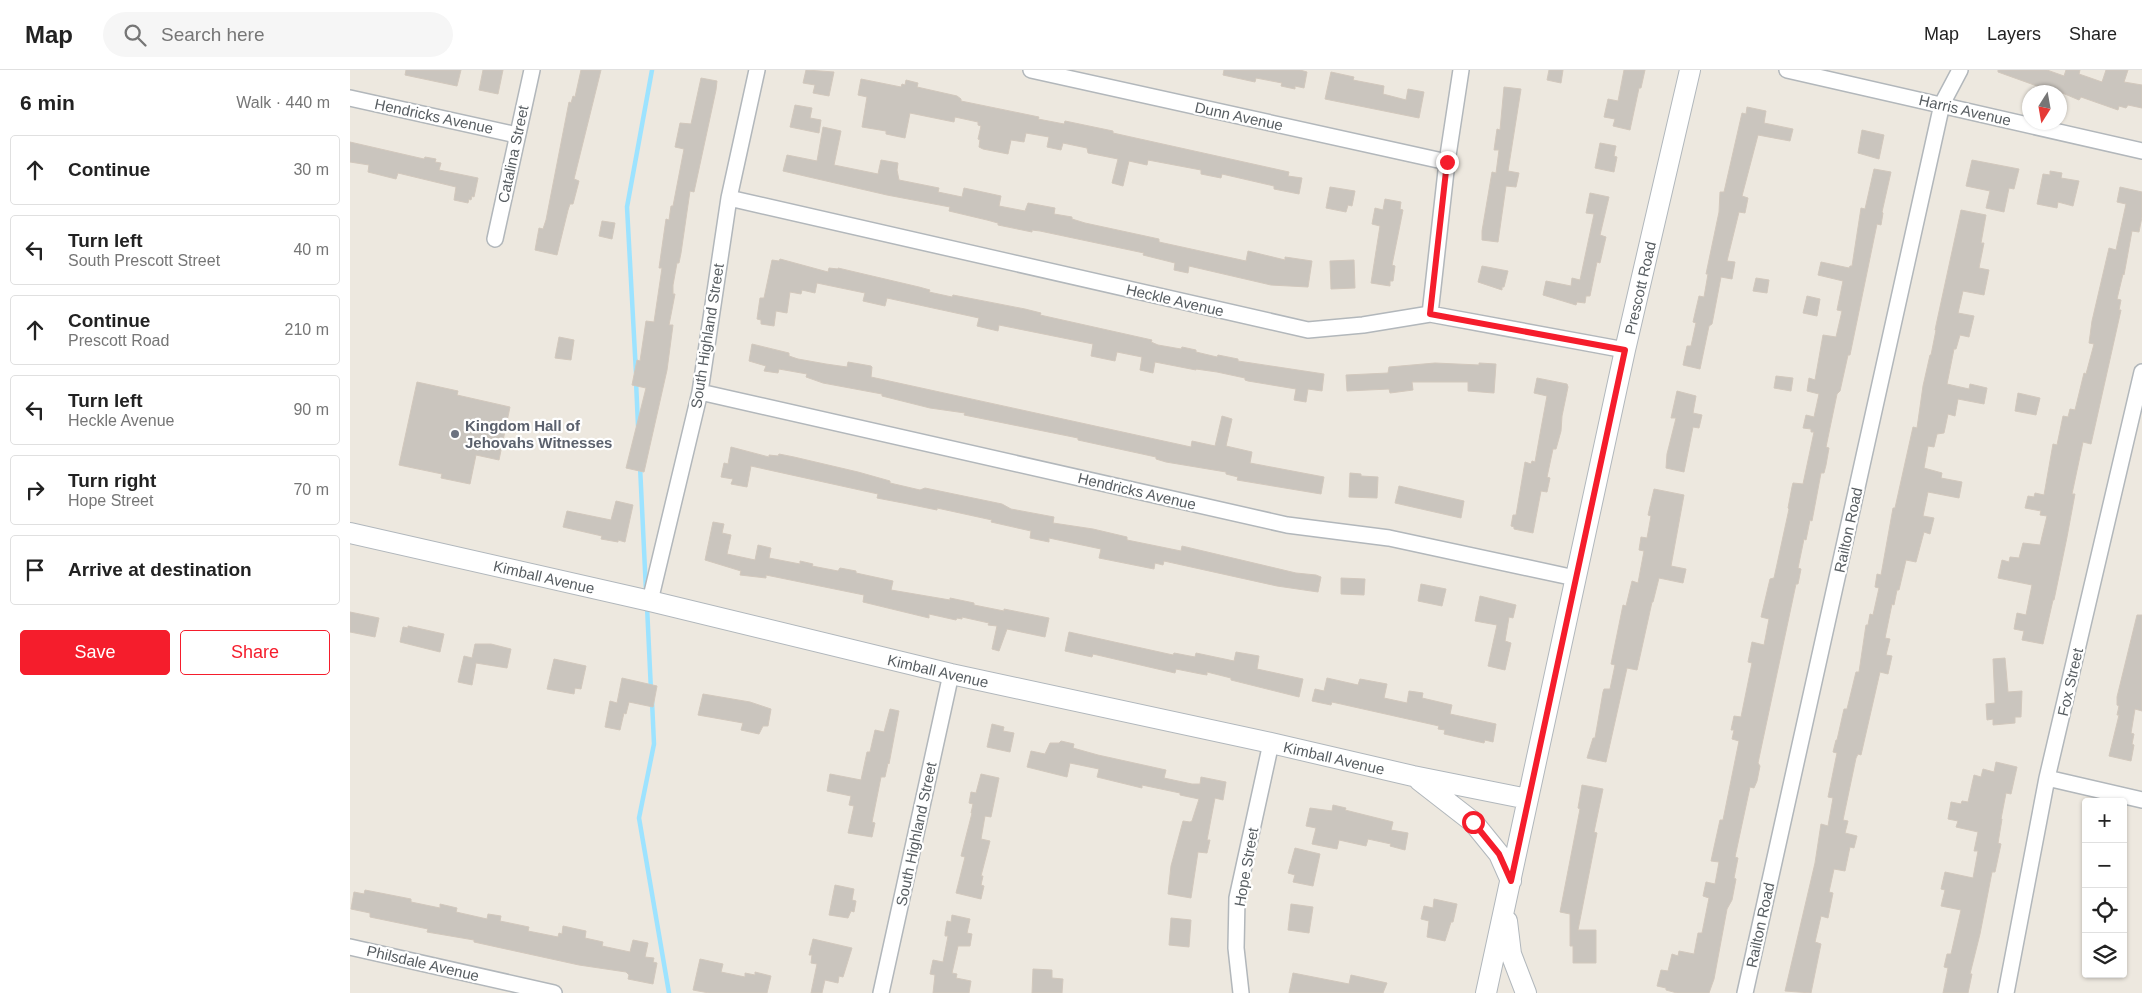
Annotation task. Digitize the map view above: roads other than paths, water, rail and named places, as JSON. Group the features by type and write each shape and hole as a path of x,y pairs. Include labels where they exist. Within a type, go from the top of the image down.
{"main road":[{"name":"Prescott Road","path":"1505,906 1625,350 1690,70"},
{"name":"Kimball Avenue","path":"350,533 650,601 951,674 1271,743 1413,776 1528,799"},
{"path":"1413,776 1473,822 1499,854 1511,881"},
{"path":"1486,993 1505,906"},
{"path":"1505,906 1511,954 1526,993"}],"street":[{"name":"Catalina Street","path":"495,239 532,70"},
{"name":"South Highland Street","path":"650,601 700,392 729,198 757,70"},
{"name":"Dunn Avenue","path":"1031,70 1447,162"},
{"path":"1430,314 1447,162 1461,70"},
{"name":"Harris Avenue","path":"1787,70 2142,151"},
{"name":"Railton Road","path":"1745,993 1942,104 1960,70"},
{"name":"Hendricks Avenue","path":"350,98 517,135"},
{"name":"Heckle Avenue","path":"729,198 1308,330 1363,325 1430,314 1625,350"},
{"name":"Fox Street","path":"2006,993 2047,778 2142,372"},
{"name":"Hendricks Avenue","path":"700,392 1287,525 1389,538 1575,578"},
{"name":"South Highland Street","path":"881,993 951,674"},
{"name":"Hope Street","path":"1241,993 1236,948 1238,898 1271,743"},
{"path":"2047,778 2142,800"},
{"name":"Philsdale Avenue","path":"350,947 554,993"}],"waterway":[{"path":"636,373 627,207 652,70"},
{"path":"636,381 638,426"},
{"path":"640,466 646,591"},
{"path":"647,606 651,691"},
{"path":"652,701 654,744 639,818 669,993"}],"place":[{"name":"Kingdom Hall of Jehovahs Witnesses","path":"455,434"}]}
